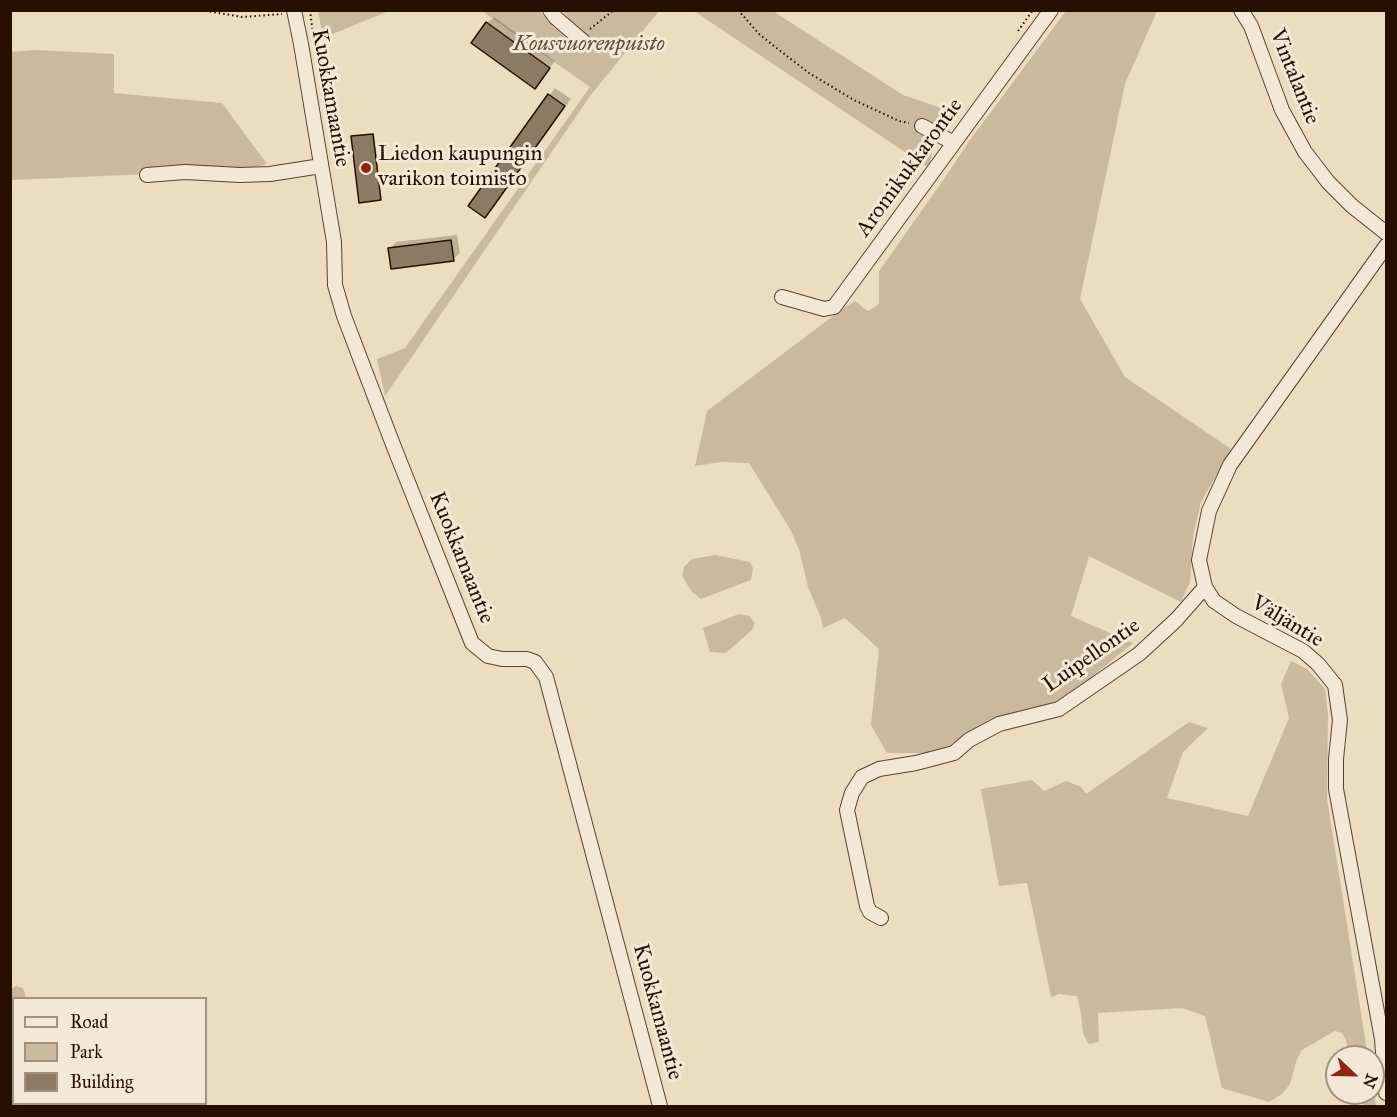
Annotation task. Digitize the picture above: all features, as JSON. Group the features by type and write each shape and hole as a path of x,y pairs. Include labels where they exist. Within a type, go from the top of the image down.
{"street":[{"path":"550,10 579,38"},
{"name":"Aromikukkarontie","path":"782,297 824,309 834,307 1051,10"},
{"name":"Vintalantie","path":"1241,10 1251,26 1282,110 1305,152 1328,182 1352,206 1386,233"},
{"name":"Kuokkamaantie","path":"294,11 334,242 336,285 344,316 472,643 488,656 502,659 520,657 535,662 550,685 660,1107"},
{"path":"922,126 954,143"},
{"path":"147,175 184,172 270,174 321,166"},
{"path":"1205,587 1199,560 1202,538 1220,483 1230,465 1386,246"},
{"name":"Luipellontie","path":"881,918 870,912 867,906 847,810 852,793 862,777 879,769 916,763 954,753 969,740 999,724 1059,709 1138,654 1176,620 1205,587"},
{"name":"Väljäntie","path":"1205,587 1214,601 1236,616 1303,651 1318,663 1335,685 1340,720 1336,789 1382,1039 1386,1093"}],"path":[{"path":"201,10 242,17 272,16 294,11"},
{"path":"579,38 614,10"},
{"path":"738,10 760,35 809,73 854,100 899,121 922,126"}],"green space":[{"path":"318,10 389,11 323,38"},
{"name":"Kousvuorenpuisto","path":"482,11 540,11 555,29 568,18 563,11 659,11 590,96 385,396 377,359 405,348 590,87"},
{"name":"Kousvuorenpuisto","path":"694,11 773,11 903,95 941,108 929,168"},
{"path":"1066,11 1157,11 1125,84 1080,299 1125,377 1231,449 1201,502 1193,536 1190,582 1181,602 1089,556 1071,616 1133,643 1060,703 997,720 937,753 887,753 871,725 879,649 845,618 823,628 808,587 799,549 790,529 749,463 721,462 695,466 707,411 845,307 855,301 868,311 879,304 879,271 970,140"},
{"path":"37,50 114,54 114,93 222,103 267,164 252,168 193,168 149,174 11,180 10,52"},
{"path":"715,555 750,562 753,568 751,580 701,599 692,592 682,576 684,567 692,559"},
{"path":"739,614 749,616 755,623 752,630 726,653 710,652 703,628"},
{"path":"1291,661 1307,669 1325,689 1328,714 1327,799 1366,1045 1347,1045 1342,1033 1335,1031 1302,1050 1290,1084 1282,1094 1269,1102 1222,1088 1205,1016 1182,1008 1098,1013 1099,1042 1089,1044 1083,1034 1077,996 1059,994 1051,997 1027,883 999,886 981,789 1032,780 1044,791 1066,781 1081,787 1086,794 1189,722 1208,728 1183,752 1167,798 1248,816 1289,718 1281,684"},
{"path":"16,986 23,988 26,997 12,997 11,1026 11,989"}],"building":[{"path":"486,22 550,68 535,89 471,43"},
{"path":"548,94 565,106 485,218 468,206"},
{"name":"Liedon kaupungin varikon toimisto","path":"373,134 381,200 359,203 351,136"},
{"path":"451,240 454,261 391,269 388,248"}],"place":[{"name":"Liedon kaupungin varikon toimisto","path":"366,168"}]}
